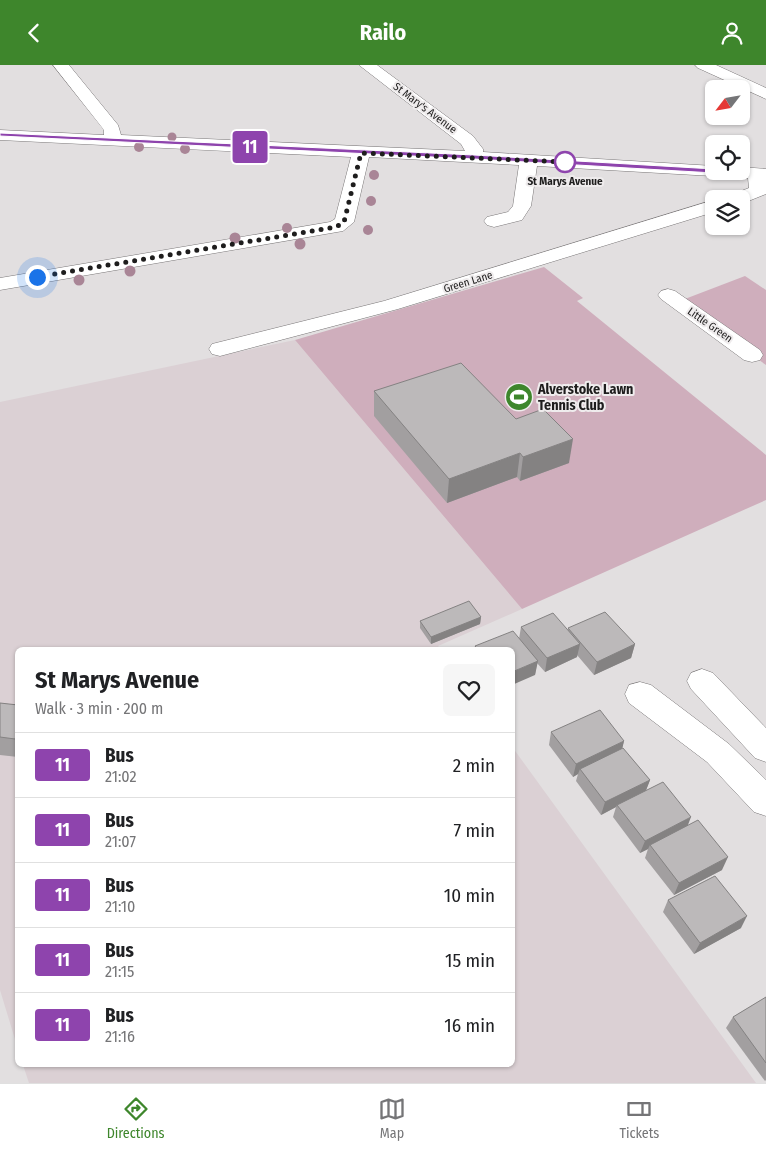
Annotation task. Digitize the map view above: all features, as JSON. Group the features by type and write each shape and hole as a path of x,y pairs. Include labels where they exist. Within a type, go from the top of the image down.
{"street":[{"path":"61,65 112,129 113,134 110,140"},
{"name":"St Mary's Avenue","path":"367,65 470,143 474,149 474,157"},
{"path":"703,65 766,94"},
{"path":"0,135 474,157 705,170"},
{"path":"0,284 336,227 344,222 361,153"},
{"path":"494,221 515,215 522,206 530,160"},
{"path":"750,194 759,191 761,174"},
{"name":"Green Lane","path":"220,349 391,305 705,209"},
{"name":"Little Green","path":"668,295 761,356"},
{"path":"702,681 766,749"},
{"path":"640,694 718,753 766,802"}],"shaded area":[{"name":"Alverstoke Lawn Tennis Club","path":"544,267 583,298 577,301 766,455 766,500 522,609 295,340"},
{"path":"745,276 766,290 766,365 677,302"},
{"path":"295,340 522,609 439,647 15,647 15,1039 0,990 0,402"},
{"path":"515,751 756,1083 29,1083 24,1067 515,1067"}],"building":[{"path":"461,363 516,419 543,409 573,439 523,457 520,453 449,479 374,391"},
{"path":"469,601 481,617 431,637 420,621"},
{"path":"605,612 635,644 597,662 568,628"},
{"path":"553,613 580,644 547,658 521,627"},
{"path":"513,631 538,661 515,671 515,647 475,646"},
{"path":"0,703 15,705 15,739 0,737"},
{"path":"600,710 624,741 576,764 551,732"},
{"path":"623,748 650,780 605,802 580,769"},
{"path":"663,782 691,817 645,841 617,805"},
{"path":"698,820 728,857 679,883 650,845"},
{"path":"715,876 747,916 700,943 668,900"},
{"path":"766,997 766,1063 733,1017"}],"bus line":[{"name":"11","path":"0,135 474,157 705,170"}],"place":[{"name":"St Marys Avenue","path":"565,162"},
{"name":"Alverstoke Lawn Tennis Club","path":"519,397"}],"route":[{"path":"37,277 336,227 344,222 361,153 565,162"}]}
